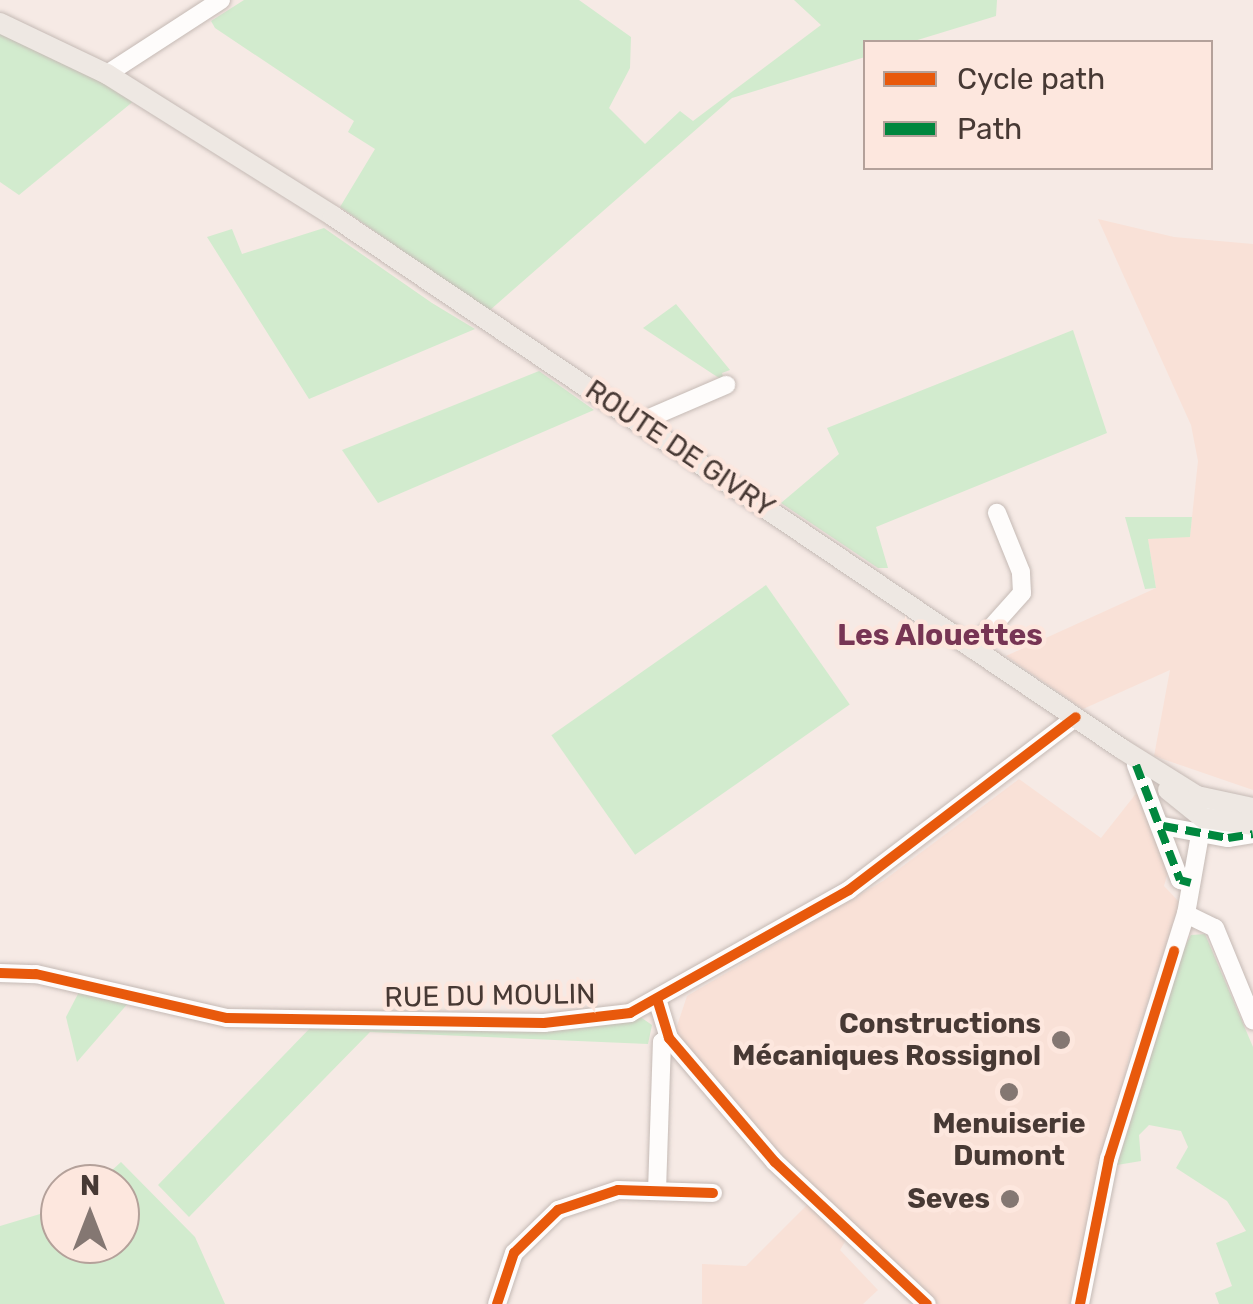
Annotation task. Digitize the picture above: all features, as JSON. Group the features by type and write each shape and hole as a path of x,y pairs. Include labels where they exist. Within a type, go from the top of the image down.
{"main road":[{"name":"ROUTE DE GIVRY","path":"0,10 111,71 640,422 1122,749 1211,820"},
{"name":"ROUTE DE GIVRY","path":"0,22 111,71"},
{"name":"ROUTE DE GIVRY","path":"1122,749 1136,765 1211,820 1253,825"},
{"name":"ROUTE DE GIVRY","path":"1211,820 1253,810"}],"street":[{"path":"111,71 221,0"},
{"path":"640,422 726,385"},
{"path":"972,649 1022,592 1021,572 997,513"},
{"name":"RUE DU MOULIN","path":"0,973 48,976 202,1015 274,1021 556,1022 630,1013 658,1002 880,869 1076,717"},
{"path":"1136,765 1164,826 1180,880 1193,875"},
{"path":"1164,826 1211,820 1253,834"},
{"path":"1080,1304 1109,1159 1186,914 1193,875 1211,820"},
{"path":"1186,914 1215,928 1249,998 1253,1020"},
{"path":"658,1002 669,1038 775,1162 927,1304"},
{"path":"656,1191 662,1042 669,1038"},
{"path":"497,1304 514,1253 558,1210 600,1193 712,1193"}],"shaded area":[{"path":"1098,219 1174,237 1253,244 1253,790 1154,756 1170,670 1083,709 1006,656 1156,588 1148,539 1190,536 1198,461 1191,425"},
{"path":"1019,779 1101,838 1142,786 1169,868 1164,886 1180,903 1129,1058 1070,1304 936,1304 766,1140 675,1032 687,996 883,881"},
{"path":"808,1204 846,1240 840,1250 878,1290 863,1304 702,1304 702,1264 746,1266"}],"green space":[{"path":"244,0 579,0 631,37 630,68 609,108 645,144 680,111 693,121 821,25 794,0 997,0 996,16 918,40 863,40 863,58 732,98 489,311 340,207 375,149 348,132 354,121 215,28 211,21"},
{"path":"0,29 76,62 135,100 19,195 0,182"},
{"path":"324,228 475,329 309,399 207,237 232,229 242,254"},
{"path":"676,304 730,370 722,373 725,382 643,328"},
{"path":"1073,330 1107,433 876,527 888,568 878,568 781,503 839,454 827,428"},
{"path":"539,371 594,410 378,503 342,450"},
{"path":"1125,517 1192,517 1190,537 1148,539 1156,588 1145,589"},
{"path":"766,585 850,705 635,855 551,735"},
{"path":"1205,934 1253,1047 1253,1304 1219,1304 1215,1293 1232,1286 1216,1243 1246,1231 1227,1201 1176,1168 1188,1147 1181,1131 1149,1125 1139,1135 1141,1161 1117,1165 1184,948 1191,935"},
{"path":"80,990 130,1001 77,1062 66,1017"},
{"path":"639,1016 652,1025 648,1044 370,1032 189,1217 158,1185 313,1025"},
{"path":"140,1181 195,1237 225,1304 0,1304 0,1226 40,1214 40,1264 140,1264"}],"marked path":[{"path":"1136,765 1180,880 1191,883"},
{"path":"1163,826 1228,838 1253,834"}],"cycle path":[{"path":"0,973 36,974 227,1018 544,1023 630,1013 849,890 1076,717"},
{"path":"1080,1304 1109,1159 1174,951"},
{"path":"658,1002 669,1038 775,1162 927,1304"},
{"path":"497,1304 514,1253 558,1210 618,1190 713,1193"}],"place":[{"name":"Constructions Mécaniques Rossignol","path":"1061,1040"},
{"name":"Menuiserie Dumont","path":"1009,1092"},
{"name":"Seves","path":"1010,1199"}],"district":[{"name":"Les Alouettes","path":"940,635"}]}
